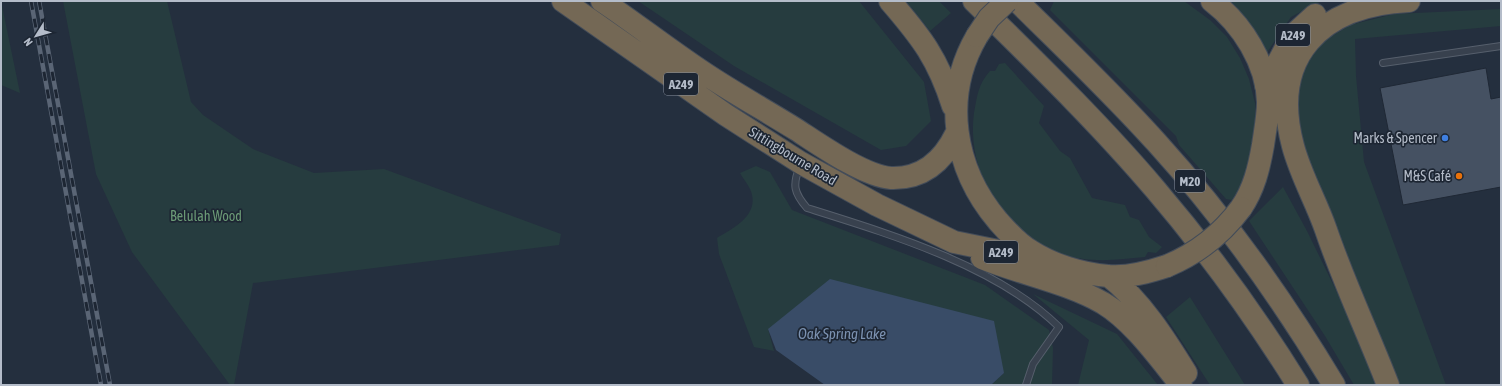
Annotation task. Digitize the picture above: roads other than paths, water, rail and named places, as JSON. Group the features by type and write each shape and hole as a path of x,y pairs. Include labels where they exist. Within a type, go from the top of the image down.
{"highway":[{"name":"Sittingbourne Road","path":"564,1 690,90 801,163 877,205 954,242 1048,261"},
{"name":"Sittingbourne Road","path":"602,1 702,71 819,144 874,174 884,177 899,178 924,172 940,160 950,147 956,124"},
{"path":"890,1 912,26 931,52 945,82 971,180 991,212 1018,242 1048,261 1078,270 1108,276 1141,274 1167,266 1186,257 1207,244 1223,230 1241,208 1257,176 1268,111"},
{"name":"M20","path":"974,1 1084,110 1155,189 1212,258 1245,302 1298,385"},
{"path":"956,124 959,79 965,60 977,36 989,18 1007,1"},
{"name":"M20","path":"1017,1 1152,138 1194,187 1272,288 1334,385"},
{"path":"1212,1 1244,34 1254,53 1266,86 1268,111 1290,180 1299,198 1332,252"},
{"name":"A249","path":"1266,86 1292,36 1312,17 1341,1"},
{"path":"1388,385 1332,252 1326,230 1302,174 1292,144 1288,117 1290,77 1299,53 1322,28 1349,13 1371,6 1388,2 1409,1"},
{"path":"954,242 974,255 1021,273 1073,290 1103,303 1131,327 1181,385"},
{"path":"1108,276 1135,302 1172,350 1193,385"}],"lane":[{"path":"1383,63 1501,46"},
{"path":"801,163 794,183 797,197 808,208 902,238 989,277 1049,317 1059,327 1033,364 1026,385"}],"water":[{"name":"Oak Spring Lake","path":"830,279 994,321 1004,373 991,385 825,385 776,350 768,329"}],"railway":[{"path":"31,1 101,385"},
{"path":"39,1 110,385"}],"place":[{"name":"Marks & Spencer","path":"1445,138"},
{"name":"M&S Café","path":"1459,176"}],"park label":[{"name":"Belulah Wood","path":"206,216"}]}
